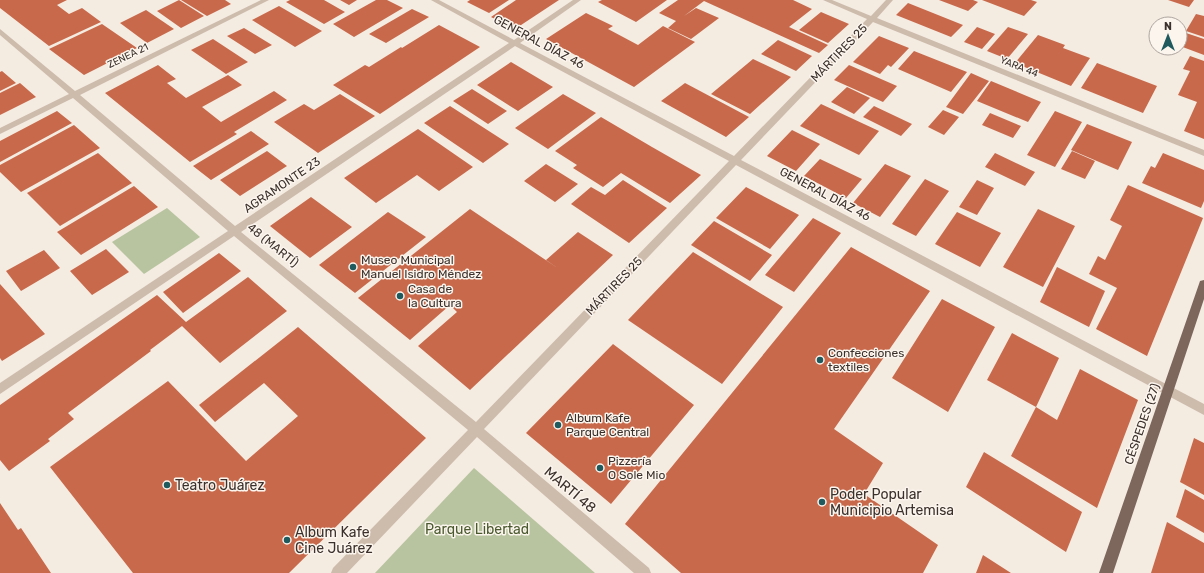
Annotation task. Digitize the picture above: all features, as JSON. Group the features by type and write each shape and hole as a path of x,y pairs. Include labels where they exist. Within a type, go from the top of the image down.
{"main road":[{"name":"CÉSPEDES (27)","path":"1106,573 1204,284"}],"street":[{"name":"ZENEA 21","path":"0,131 266,0"},
{"name":"GENERAL DÍAZ 46","path":"434,0 1204,410"},
{"name":"AGRAMONTE 23","path":"0,389 578,0"},
{"name":"YARA 44","path":"826,0 1204,153"},
{"name":"MÁRTIRES 25","path":"338,573 890,0"},
{"name":"48 (MARTÍ)","path":"0,31 234,231 477,430"},
{"name":"MARTÍ 48","path":"477,430 644,573"}],"green space":[{"path":"167,208 200,237 144,274 112,242"},
{"name":"Parque Libertad","path":"474,468 587,566 595,573 375,573"}],"building":[{"path":"0,0 67,0 57,5 69,14 82,8 101,22 49,46 0,8"},
{"path":"179,0 204,16 181,28 157,11"},
{"path":"181,0 225,0 231,4 207,16"},
{"path":"290,0 324,0 345,12 324,24 286,2"},
{"path":"340,0 357,0 349,5"},
{"path":"376,0 387,0 403,8 354,37 333,24"},
{"path":"470,0 509,0 489,13 467,2"},
{"path":"516,0 559,0 515,29 491,17"},
{"path":"602,0 667,0 636,22 598,2"},
{"path":"678,0 793,0 812,9 789,27 828,45 819,53 704,1 684,16 696,8 719,18 691,39 668,28 676,21 659,13"},
{"path":"939,0 973,0 978,2 968,11"},
{"path":"982,0 1031,0 1037,2 1024,16"},
{"path":"1168,0 1194,0 1189,7"},
{"path":"908,3 963,25 951,37 896,15"},
{"path":"279,6 322,31 295,47 252,20"},
{"path":"412,9 429,17 386,43 369,34"},
{"path":"146,10 174,29 147,43 120,23"},
{"path":"821,12 849,24 828,43 799,30"},
{"path":"586,13 613,26 608,29 638,45 663,26 695,42 634,87 546,39"},
{"path":"1196,14 1204,16 1204,37 1188,32 1188,28"},
{"path":"102,24 137,48 84,75 49,49"},
{"path":"439,25 480,47 380,114 333,85 365,65 369,67"},
{"path":"977,27 995,34 982,49 964,42"},
{"path":"1008,27 1028,34 1007,59 987,51"},
{"path":"244,28 272,45 255,54 227,36"},
{"path":"1188,34 1204,39 1204,55 1188,49"},
{"path":"1038,35 1065,45 1063,48 1090,58 1071,86 1015,63"},
{"path":"879,36 909,48 891,67 888,65 880,74 853,62"},
{"path":"213,39 248,62 226,74 191,50"},
{"path":"778,40 812,56 796,71 761,54"},
{"path":"914,51 967,72 951,92 898,69"},
{"path":"1190,56 1204,61 1204,139 1184,131 1197,102 1178,95 1190,71 1183,69"},
{"path":"753,59 791,77 750,114 711,94"},
{"path":"511,62 553,87 518,111 477,85"},
{"path":"1097,63 1157,86 1143,113 1081,88"},
{"path":"158,65 176,79 167,83 186,98 228,75 242,85 202,107 221,122 274,91 287,100 234,132 237,134 190,162 105,93"},
{"path":"849,65 897,86 883,102 834,80"},
{"path":"2,71 16,83 0,91 0,72"},
{"path":"971,73 989,81 963,114 946,107"},
{"path":"991,81 1041,102 1028,122 977,101"},
{"path":"20,83 36,97 0,115 0,93"},
{"path":"685,83 749,117 726,137 661,101"},
{"path":"847,87 870,98 854,114 831,102"},
{"path":"472,89 507,111 488,124 453,101"},
{"path":"340,94 375,116 318,153 274,122 304,104 314,110"},
{"path":"563,94 596,113 548,149 515,128"},
{"path":"821,104 879,131 859,155 800,126"},
{"path":"450,106 509,144 483,163 424,123"},
{"path":"874,106 912,124 901,136 863,117"},
{"path":"943,110 959,117 944,135 928,127"},
{"path":"57,111 72,123 0,162 0,141"},
{"path":"1055,111 1082,122 1055,167 1027,155"},
{"path":"990,113 1021,126 1013,138 982,125"},
{"path":"601,117 701,175 670,203 621,173 603,187 573,168 577,165 555,151"},
{"path":"1087,124 1132,142 1118,170 1071,150"},
{"path":"74,125 100,148 21,192 0,172 0,165"},
{"path":"418,129 473,167 439,191 417,175 376,203 344,178"},
{"path":"792,130 820,144 796,171 767,156"},
{"path":"251,131 269,144 211,180 193,166"},
{"path":"267,151 287,166 240,196 220,180"},
{"path":"1072,151 1095,161 1085,179 1061,169"},
{"path":"98,153 132,183 60,226 27,193"},
{"path":"995,153 1035,172 1025,186 985,167"},
{"path":"1163,153 1204,170 1204,201 1201,208 1142,183 1151,166 1155,168"},
{"path":"820,159 862,179 846,198 804,176"},
{"path":"546,164 578,184 555,202 524,181"},
{"path":"885,164 911,176 880,217 853,203"},
{"path":"925,179 949,191 916,236 892,224"},
{"path":"623,180 667,208 629,243 571,204 591,187 605,195"},
{"path":"977,180 994,188 977,215 959,207"},
{"path":"1128,185 1203,218 1147,356 1096,329 1117,288 1089,274 1098,256 1105,260 1122,226 1110,220"},
{"path":"134,186 158,207 81,255 57,232"},
{"path":"746,187 799,215 770,249 716,218"},
{"path":"311,197 352,227 310,258 270,226"},
{"path":"470,209 559,269 546,260 578,232 613,255 470,390 418,346 457,312 450,305 410,340 358,298"},
{"path":"1038,209 1075,226 1043,287 1003,267"},
{"path":"388,212 426,237 355,293 319,265"},
{"path":"957,212 1001,233 980,267 935,244"},
{"path":"813,218 841,233 794,292 765,275"},
{"path":"714,221 772,255 750,281 691,245"},
{"path":"851,247 930,291 834,429 883,463 864,494 938,545 923,573 681,573 625,524"},
{"path":"106,249 129,272 92,295 70,271"},
{"path":"44,250 60,268 21,291 6,271"},
{"path":"693,252 783,307 722,384 628,320"},
{"path":"219,253 241,271 183,313 163,292"},
{"path":"1057,267 1105,291 1089,327 1040,302"},
{"path":"248,277 287,311 220,363 182,326 68,413 74,419 48,439 50,441 9,471 0,460 0,405 157,295 186,322"},
{"path":"0,284 45,334 2,361 0,358"},
{"path":"942,299 995,327 948,412 892,378"},
{"path":"298,327 426,438 289,573 133,573 50,467 168,381 246,461 298,416 264,383 215,422 199,405"},
{"path":"1012,333 1059,358 1036,407 987,380"},
{"path":"613,344 694,405 611,504 526,433"},
{"path":"1080,369 1138,400 1097,508 1011,456 1036,407 1057,420"},
{"path":"1194,438 1204,443 1204,495 1180,482"},
{"path":"984,452 1082,512 1066,552 966,487"},
{"path":"1185,489 1204,500 1204,533 1176,517"},
{"path":"0,503 18,530 21,528 51,573 0,573"},
{"path":"1167,522 1204,543 1204,573 1151,573"},
{"path":"983,555 1011,573 976,573"}],"place":[{"name":"Museo Municipal Manuel Isidro Méndez","path":"353,267"},
{"name":"Casa de la Cultura","path":"400,296"},
{"name":"Confecciones textiles","path":"820,360"},
{"name":"Album Kafe Parque Central","path":"558,425"},
{"name":"Pizzería O Sole Mio","path":"600,468"},
{"name":"Teatro Juárez","path":"167,485"},
{"name":"Poder Popular Municipio Artemisa","path":"822,502"},
{"name":"Album Kafe Cine Juárez","path":"287,540"}]}
